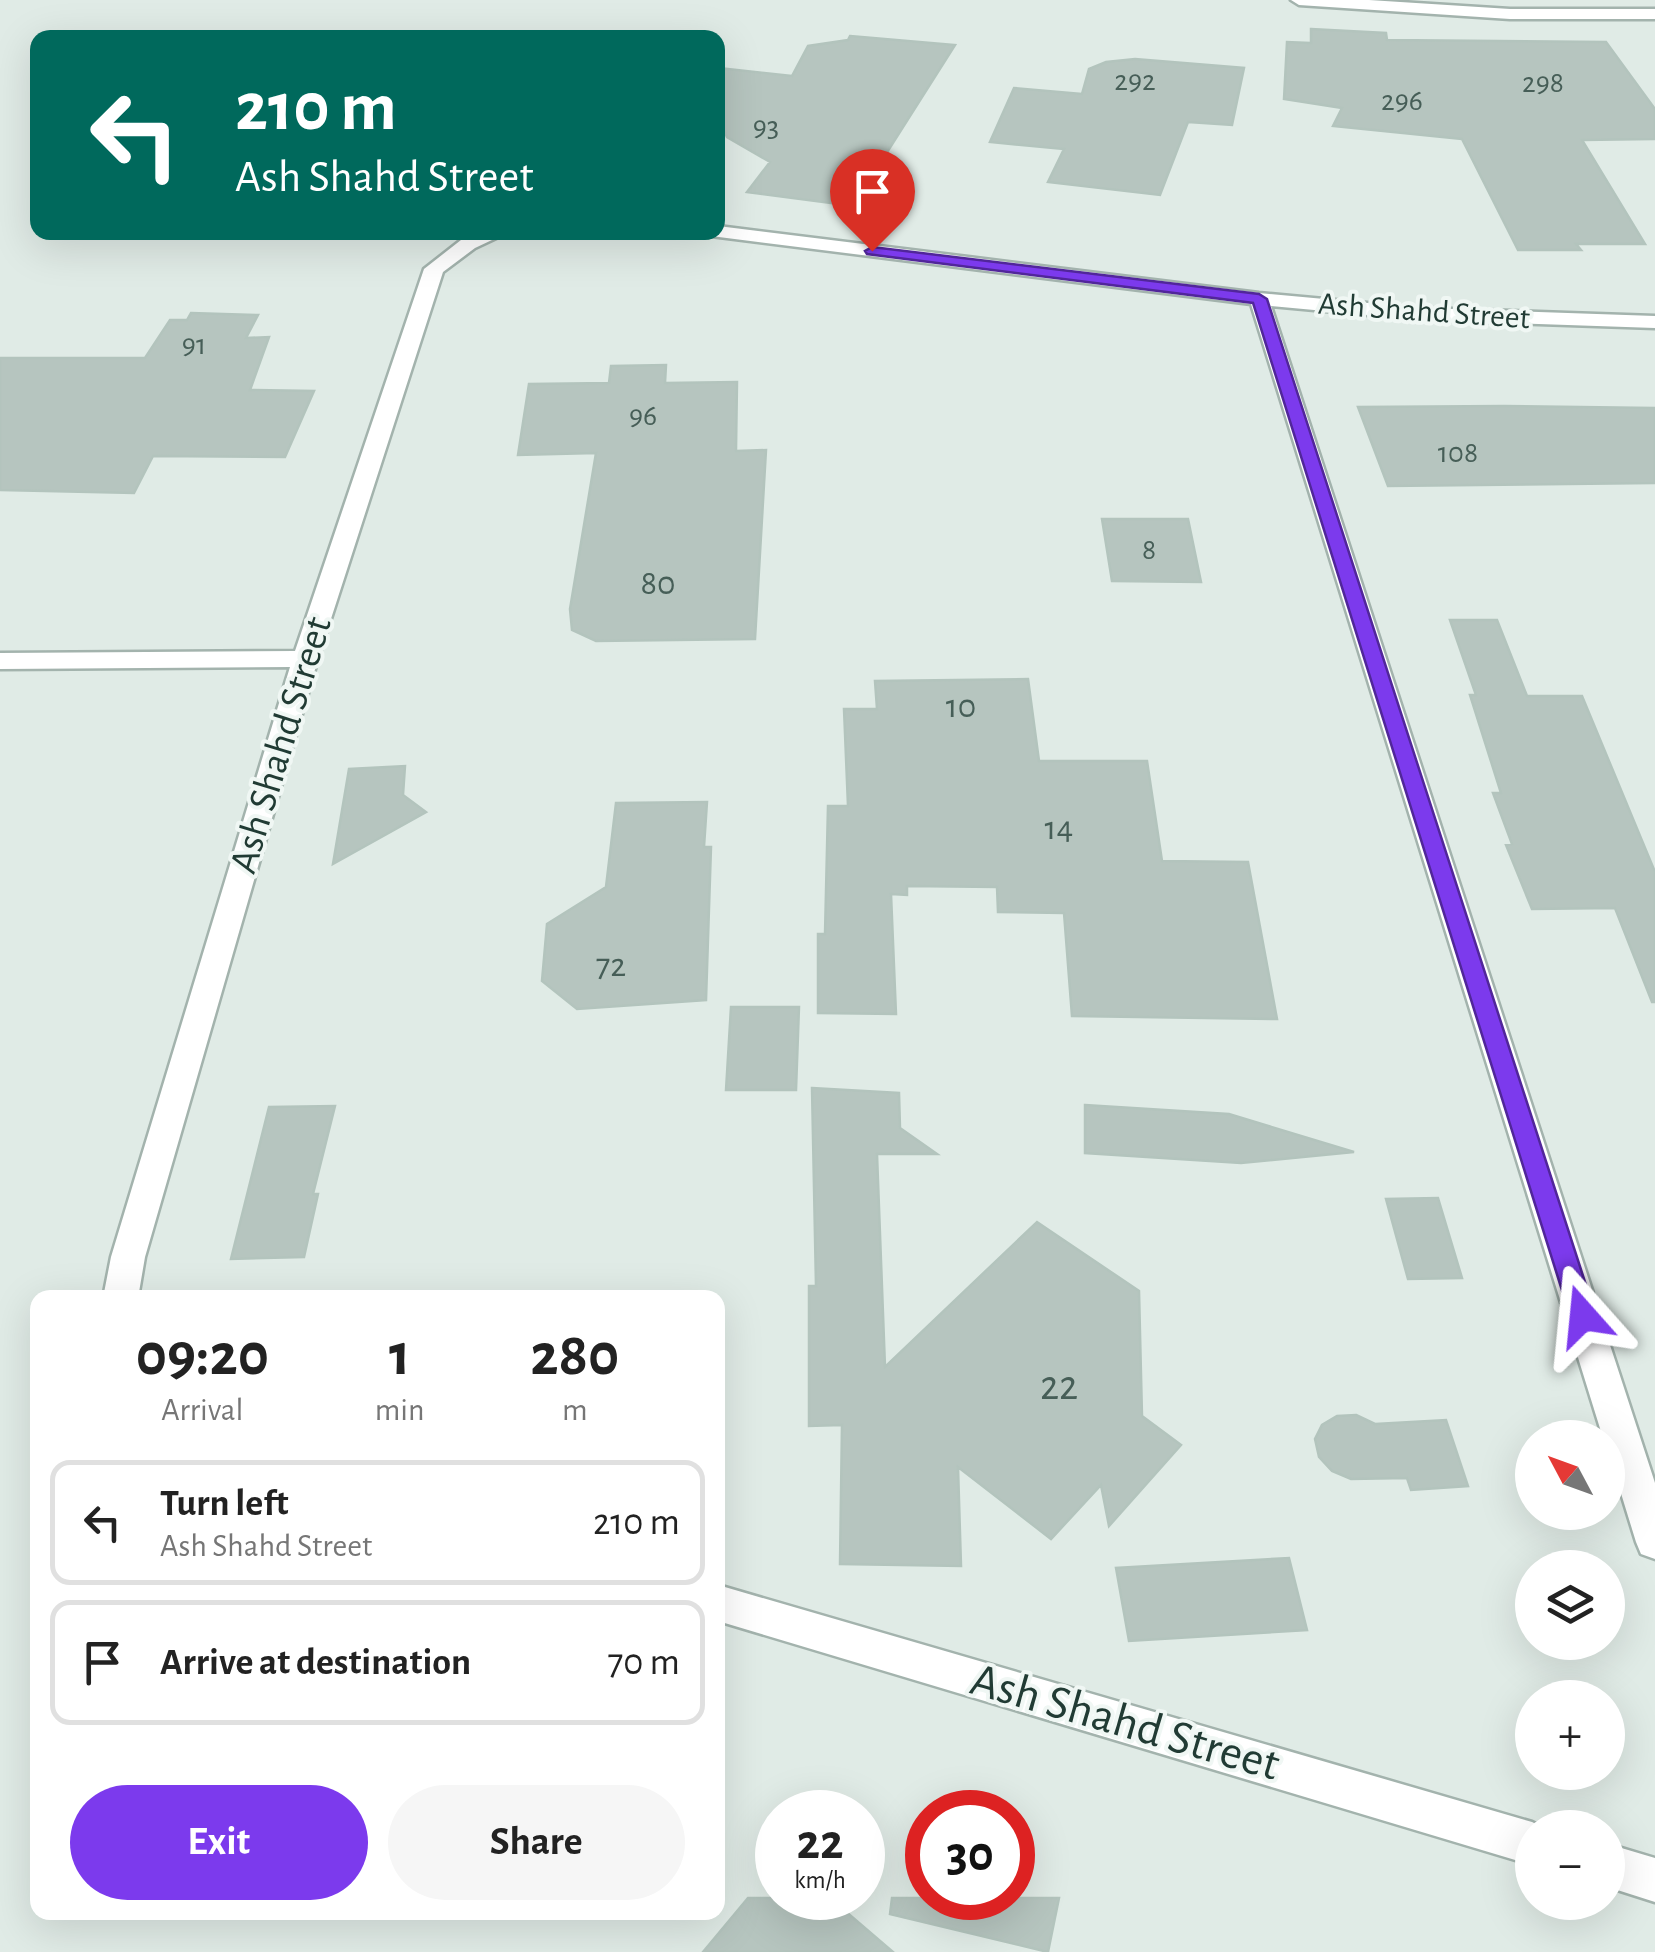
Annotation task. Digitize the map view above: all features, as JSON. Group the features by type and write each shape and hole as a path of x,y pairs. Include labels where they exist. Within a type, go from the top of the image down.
{"street":[{"path":"1299,0 1510,14 1655,14"},
{"name":"Ash Shahd Street","path":"725,233 1259,299 1422,314 1655,322"},
{"name":"Ash Shahd Street","path":"122,1290 128,1257 305,659 434,269 479,240"},
{"path":"1259,299 1655,1542"},
{"path":"0,661 305,659"},
{"name":"Ash Shahd Street","path":"725,1605 1515,1839"},
{"path":"1625,1871 1655,1880"}],"building":[{"path":"1311,29 1386,33 1387,40 1606,42 1655,109 1655,139 1582,140 1645,244 1576,244 1581,250 1518,250 1462,139 1333,126 1342,108 1284,99 1287,42 1311,43"},
{"path":"850,36 955,45 853,206 747,192 770,162 727,137 725,69 792,76 808,46 848,40"},
{"path":"1135,59 1244,68 1232,125 1188,122 1160,195 1048,182 1064,149 990,142 1014,88 1082,94 1089,69 1106,62"},
{"path":"191,313 258,315 246,338 269,337 250,390 314,391 285,457 153,456 134,493 0,490 0,358 145,358 170,320 187,320"},
{"path":"666,365 665,383 737,382 736,451 766,450 755,639 596,641 572,630 570,609 596,453 518,455 529,384 609,383 611,366"},
{"path":"1358,407 1655,408 1655,483 1388,486"},
{"path":"1102,519 1188,519 1201,582 1112,581"},
{"path":"1450,620 1497,620 1527,696 1582,696 1655,872 1655,1002 1615,908 1532,909 1506,845 1512,844 1493,793 1501,793 1470,695 1476,695"},
{"path":"1028,679 1039,761 1147,761 1162,861 1248,862 1277,1019 1072,1016 1064,913 998,912 997,887 907,886 907,895 891,894 896,1014 818,1013 818,934 825,934 828,806 848,806 844,709 877,709 875,681"},
{"path":"405,766 403,795 426,812 333,864 349,769"},
{"path":"707,802 704,847 711,847 706,1000 577,1009 542,981 547,924 606,887 616,803"},
{"path":"731,1007 799,1007 796,1090 726,1090"},
{"path":"812,1088 899,1093 900,1128 937,1154 877,1154 885,1367 1037,1222 1139,1291 1142,1416 1181,1445 1109,1526 1101,1485 1051,1539 958,1467 961,1566 840,1564 842,1425 809,1426 809,1286 816,1286"},
{"path":"1085,1105 1229,1114 1354,1152 1241,1163 1085,1153"},
{"path":"335,1106 313,1194 318,1194 304,1257 231,1259 269,1107"},
{"path":"1438,1198 1462,1278 1408,1279 1386,1199"},
{"path":"1356,1415 1375,1424 1446,1420 1468,1486 1411,1490 1407,1478 1351,1479 1332,1471 1319,1457 1315,1439 1322,1425 1337,1416"},
{"path":"1289,1558 1307,1630 1129,1641 1116,1568"},
{"path":"748,1898 755,1898 755,1920 856,1920 893,1952 703,1952"},
{"path":"892,1898 905,1898 905,1918 890,1914"},
{"path":"1035,1898 1059,1898 1048,1952 915,1920 1035,1920"}],"route":[{"path":"872,251 1259,299 1583,1316"}]}
